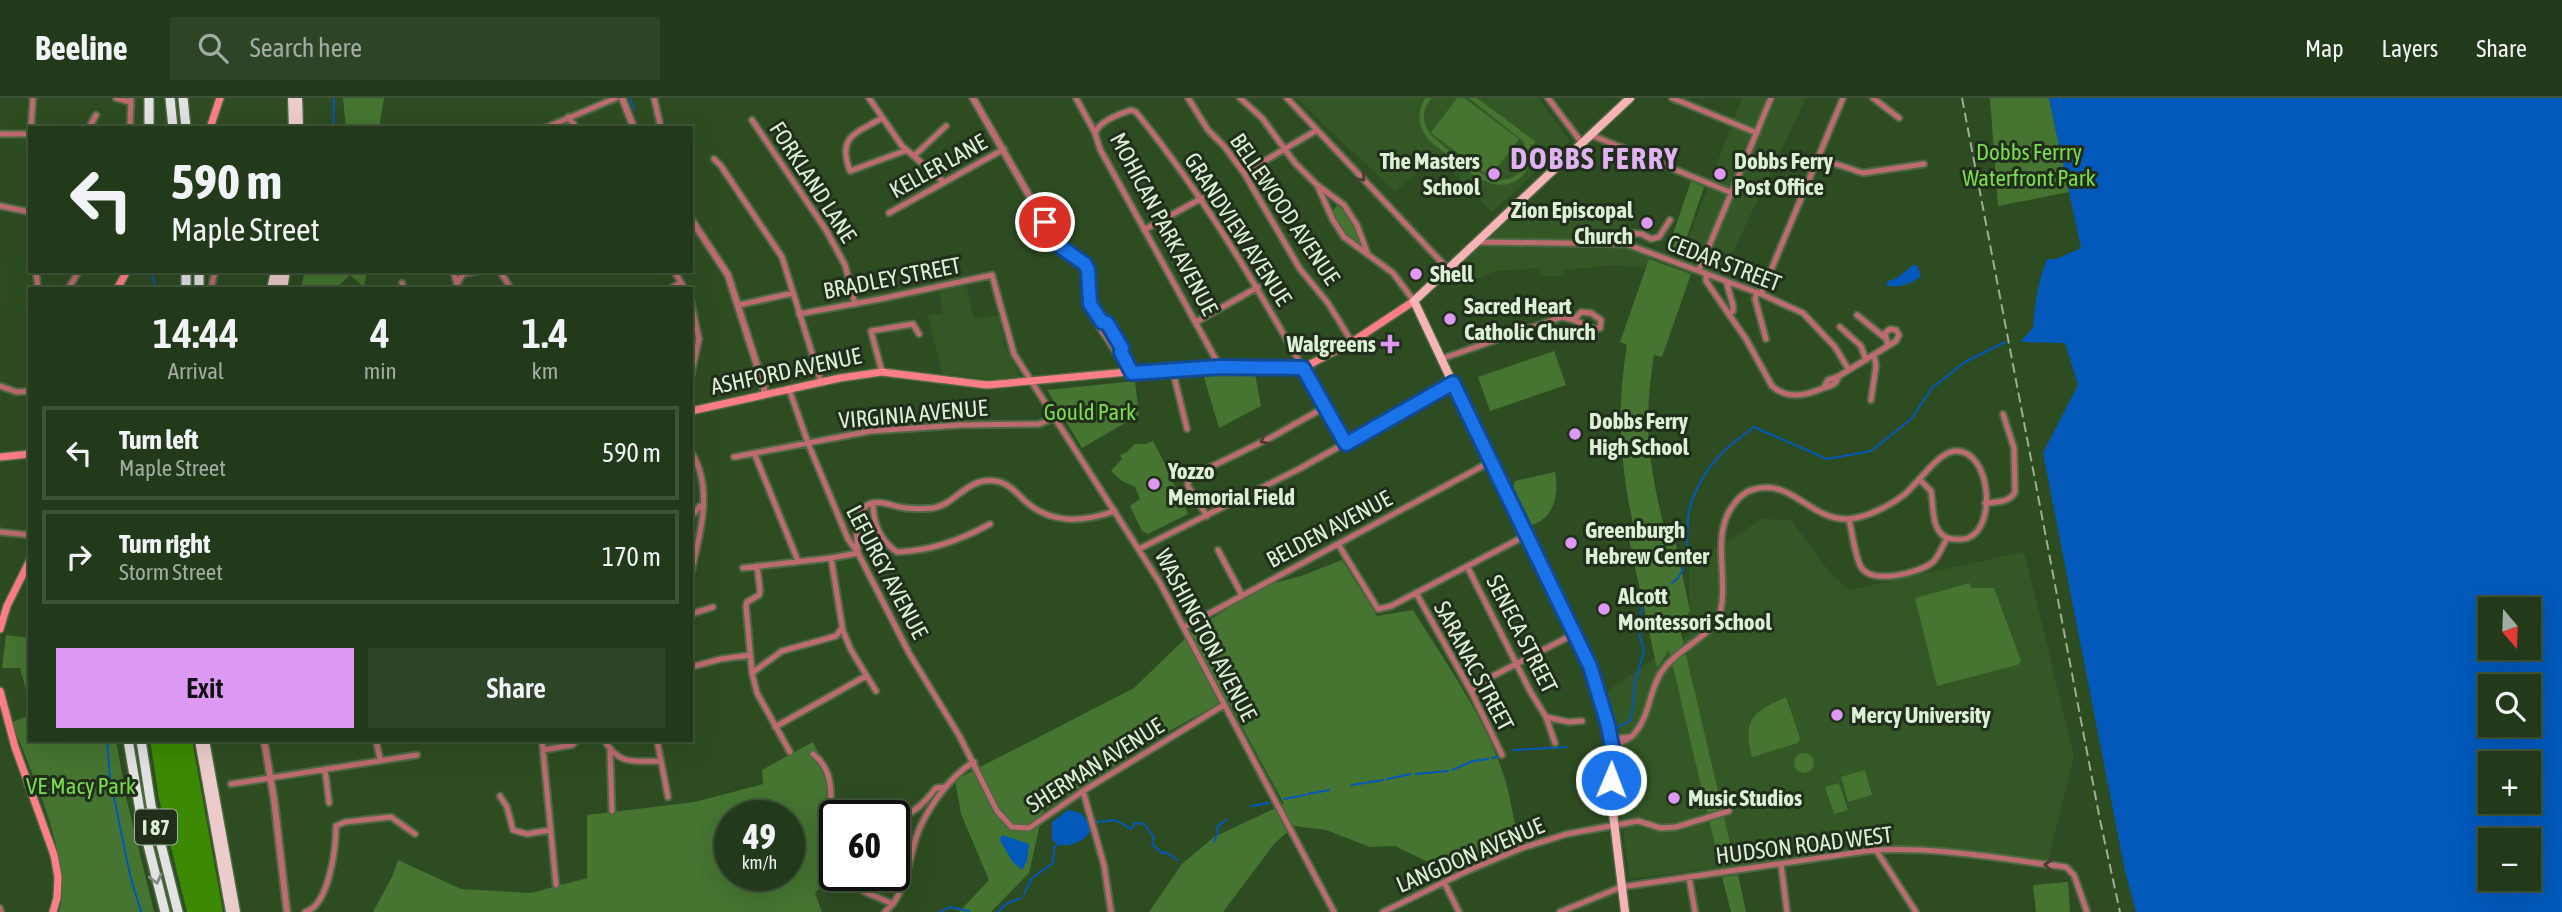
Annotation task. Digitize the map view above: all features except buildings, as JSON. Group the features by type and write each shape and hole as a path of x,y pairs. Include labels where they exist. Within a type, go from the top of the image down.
{"highway":[{"path":"149,98 149,126"},
{"path":"170,98 173,126"},
{"path":"183,98 186,126"},
{"path":"292,98 293,126"},
{"path":"298,98 299,126"},
{"name":"I 87","path":"128,742 141,817 164,912"},
{"name":"I 87","path":"141,742 151,805 178,912"},
{"path":"199,742 230,912"},
{"path":"205,742 236,912"}],"main road":[{"path":"211,126 220,98"},
{"path":"1625,912 1610,789 1611,743 1599,691 1414,301 1630,98"},
{"name":"ASHFORD AVENUE","path":"693,411 821,382 882,372 987,385 1033,383 1172,368 1303,368 1352,342 1414,301"},
{"path":"0,457 28,454"},
{"path":"0,629 0,622 28,565"},
{"path":"0,691 15,747 54,855 58,877 53,912"}],"street":[{"path":"31,126 33,98"},
{"path":"116,98 131,100 130,126"},
{"path":"549,126 615,98"},
{"path":"622,98 633,126"},
{"path":"654,98 661,126"},
{"path":"869,98 908,150 944,183"},
{"path":"973,98 1054,239 1085,264 1088,270 1090,304 1102,322 1107,323 1122,348 1121,352 1132,373"},
{"name":"MOHICAN PARK AVENUE","path":"1076,98 1144,230 1220,367"},
{"name":"BELLEWOOD AVENUE","path":"1188,98 1208,130 1244,173 1300,269 1328,303 1352,342"},
{"path":"1240,98 1262,118 1284,149 1316,184 1349,211 1367,252"},
{"path":"1287,98 1447,268"},
{"path":"1548,98 1582,143"},
{"path":"1672,98 1757,133"},
{"path":"1699,270 1771,98"},
{"path":"1766,338 1755,299 1843,98"},
{"path":"1873,98 1899,118"},
{"name":"GRANDVIEW AVENUE","path":"1095,132 1105,121 1131,110 1137,114 1202,198 1258,287 1346,444"},
{"path":"90,126 96,115"},
{"path":"568,117 575,126"},
{"path":"882,118 851,136 845,143 844,151 850,171 908,150"},
{"name":"FORKLAND LANE","path":"752,120 826,230 845,265 855,304"},
{"path":"914,156 946,126"},
{"path":"1244,173 1317,130"},
{"path":"0,134 28,134"},
{"path":"1591,135 1732,193"},
{"name":"KELLER LANE","path":"889,214 1004,149"},
{"path":"1818,158 1863,173 1924,164"},
{"path":"714,159 782,257 821,382"},
{"path":"1316,184 1344,237 1393,274 1414,301"},
{"path":"1144,230 1202,198"},
{"path":"0,206 28,212"},
{"path":"1626,244 1628,233 1642,234 1651,239 1658,237 1670,220"},
{"path":"693,222 725,269 739,305 764,394"},
{"name":"CEDAR STREET","path":"1475,242 1626,244 1759,293 1809,317 1839,352 1849,370"},
{"path":"456,286 463,274 468,273"},
{"path":"675,273 684,287"},
{"path":"1706,273 1706,281 1746,338 1774,389 1800,396 1811,394 1824,387 1828,380 1896,341 1898,332 1887,330 1884,337"},
{"name":"BRADLEY STREET","path":"799,314 992,275"},
{"name":"WASHINGTON AVENUE","path":"992,275 1011,348 1139,549 1184,627 1334,912"},
{"path":"1726,281 1733,305 1730,314"},
{"path":"673,287 681,282"},
{"path":"1196,321 1258,287"},
{"path":"739,305 793,293"},
{"path":"693,310 698,329 695,353"},
{"path":"1441,359 1562,317 1598,330 1602,325 1601,320 1591,313 1581,313 1574,320"},
{"path":"1857,315 1884,337 1888,345"},
{"path":"882,372 871,331 913,324 919,334"},
{"path":"1840,327 1861,346 1866,360"},
{"path":"1871,400 1877,366 1874,355"},
{"path":"1172,368 1187,429"},
{"path":"1139,549 1346,444 1453,383"},
{"path":"0,386 17,392 28,391"},
{"name":"LEFURGY AVENUE","path":"789,389 848,539 858,553 909,653 974,762"},
{"path":"1207,516 1188,486 1188,478 1191,475 1270,438 1325,407"},
{"path":"1985,503 2012,498 2015,492 2014,448 2003,414"},
{"name":"VIRGINIA AVENUE","path":"734,457 871,430 1039,424 1054,418"},
{"path":"1611,743 1631,737 1644,717 1655,683 1663,670 1720,616 1724,590 1721,548 1723,523 1734,503 1742,495 1755,489 1776,487 1829,517 1849,519 1888,505 1920,480 1944,454 1956,451 1969,453 1978,462 1983,474 1986,519 1979,533 1965,540 1947,538 1937,528 1932,516 1931,491 1920,480"},
{"path":"755,455 798,561"},
{"name":"BELDEN AVENUE","path":"1184,627 1490,462"},
{"path":"693,561 704,488 694,464"},
{"path":"743,568 858,553 857,522 863,509 873,503 916,509 940,507 971,485 982,481 1005,483 1043,513 1061,519 1095,518 1115,511"},
{"path":"693,514 703,500"},
{"path":"873,503 875,526 897,552 941,545 967,537 990,524"},
{"path":"1849,519 1862,568 1871,575 1882,578 1922,568 1933,561 1947,538"},
{"path":"0,532 28,535"},
{"path":"1338,544 1378,609 1391,606 1525,536"},
{"path":"1218,550 1242,595"},
{"path":"831,558 842,628 876,691"},
{"path":"758,566 759,595 747,601 752,673 757,693 790,752"},
{"name":"SENECA STREET","path":"1467,566 1546,717 1555,743"},
{"name":"SARANAC STREET","path":"1416,593 1471,691 1502,755"},
{"path":"693,613 713,607"},
{"path":"752,673 782,651 836,636 842,628"},
{"path":"1471,691 1574,634"},
{"path":"693,666 750,655"},
{"path":"775,727 866,676"},
{"name":"SHERMAN AVENUE","path":"974,762 997,811 1012,827 1029,828 1224,705"},
{"name":"SENECA STREET","path":"1546,717 1569,722 1582,721"},
{"path":"264,742 286,912"},
{"path":"376,742 380,759"},
{"path":"542,742 556,885"},
{"path":"543,750 565,747 574,742"},
{"path":"605,742 620,759 660,761"},
{"path":"657,742 668,797"},
{"path":"610,750 612,811"},
{"path":"813,754 825,769 831,788 830,800"},
{"path":"230,784 417,755"},
{"path":"885,912 893,904 904,882 916,836 945,787 974,762"},
{"path":"325,769 329,803"},
{"path":"910,813 922,806 936,788 945,787"},
{"path":"1083,792 1104,865 1111,912"},
{"path":"500,796 507,807 513,830 527,834 550,830"},
{"name":"LANGDON AVENUE","path":"1383,912 1522,848 1567,834 1638,821 1661,828 1676,828 1729,811"},
{"path":"304,912 318,905 324,895 336,839 336,826 345,822 391,817 415,834"},
{"path":"1876,850 1916,912"},
{"name":"HUDSON ROAD WEST","path":"1560,912 1621,887 1876,850 1976,856 2066,867 2074,875 2087,912"},
{"path":"1781,864 1787,912"},
{"path":"1689,877 1695,912"},
{"path":"1444,882 1459,912"},
{"path":"864,891 893,904"}],"shaded area":[{"name":"The Masters School","path":"1296,98 1539,98 1570,141 1492,212 1436,155 1395,192"},
{"path":"1742,98 1806,98 1722,275 1680,260"},
{"path":"1519,211 1533,220 1626,219 1624,238 1656,250 1650,268 1614,265 1564,270 1563,276 1540,276 1540,268 1495,271 1459,287 1451,271"},
{"path":"966,285 974,319 998,315 1004,342 1020,377 994,379 942,374 928,316 943,313 939,292"},
{"name":"Mercy University","path":"1762,519 1791,520 1831,574 1849,590 2024,552 2074,755 2048,862 1905,849 1864,849 1629,879 1620,803 1619,762 1606,692 1690,634 1689,566"}],"green space":[{"path":"343,98 384,98 379,126 346,126"},
{"path":"1425,98 1432,98 1424,118 1433,137 1475,170 1498,179 1509,179 1524,166 1526,154 1523,141 1469,98 1477,98 1536,142 1530,144 1530,160 1526,172 1512,183 1500,185 1487,182 1462,167 1430,141 1423,131 1419,115"},
{"path":"1457,98 1464,98 1519,139 1490,177 1431,133"},
{"name":"Dobbs Ferrry Waterfront Park","path":"1990,98 2049,98 2069,192 1998,206"},
{"path":"1691,181 1704,187 1680,257 1667,252"},
{"path":"1337,205 1349,216 1361,243 1351,238 1340,226 1333,211"},
{"path":"1649,259 1691,274 1662,357 1654,355 1648,422 1654,481 1664,527 1672,526 1690,611 1680,629 1735,864 1720,866 1669,650 1657,668 1628,535 1635,533 1621,439 1621,394 1627,345 1620,342"},
{"path":"304,273 367,273 364,287 350,275 337,287 301,287"},
{"path":"1554,351 1566,385 1490,411 1478,377"},
{"path":"1203,374 1255,374 1261,406 1219,428"},
{"name":"Gould Park","path":"1135,381 1139,415 1082,448 1047,390"},
{"name":"Yozzo Memorial Field","path":"1153,441 1171,470 1169,473 1188,514 1148,534 1142,531 1130,506 1140,499 1135,487 1122,481 1111,471 1122,459 1120,455 1135,444"},
{"path":"1555,472 1554,504 1546,517 1532,525 1513,486 1515,481"},
{"path":"1342,560 1377,616 1413,610 1451,670 1496,754 1506,784 1519,845 1449,872 1395,846 1370,847 1326,830 1294,826 1274,844 1223,912 1149,912 1182,864 1214,837 1284,804 1227,699 1164,734 1043,811 1029,873 991,912 959,912 989,880 961,814 955,780 1134,688 1194,630 1241,600 1271,584"},
{"path":"1970,583 1971,588 1994,588 2021,661 2017,665 1937,686 1915,598"},
{"name":"VE Macy Park","path":"6,635 28,638 28,697 20,668 2,668"},
{"path":"1786,697 1800,738 1798,743 1752,757 1748,734 1753,718 1765,707"},
{"name":"VE Macy Park","path":"28,716 28,742 116,742 126,797 154,912 59,912 61,868 55,842 39,790 12,722"},
{"path":"150,742 192,742 223,912 187,912 159,799"},
{"path":"813,742 827,771 831,787 830,800 819,800 819,889 815,893 822,912 373,912 398,860 461,889 531,893 587,878 587,815 695,802 763,784 762,770"},
{"path":"1804,753 1811,756 1814,763 1811,770 1804,773 1797,770 1794,763 1797,756"},
{"path":"1865,770 1872,795 1848,802 1841,777"},
{"path":"1839,783 1848,810 1834,814 1825,787"},
{"path":"1738,875 1746,912 1731,912 1722,877"},
{"path":"2068,882 2070,912 2036,912 2033,885"}],"water":[{"path":"2049,98 2562,98 2562,912 2136,912 2125,871 2043,453 2078,385 2065,343 2020,342 2033,328 2037,292 2047,259 2056,259 2081,248"},
{"path":"1913,265 1917,265 1921,276 1917,279 1900,286 1886,285 1888,281 1897,278"},
{"path":"1068,810 1081,813 1088,822 1090,832 1078,842 1062,845 1052,840 1052,822"},
{"path":"1002,835 1029,844 1027,861 1022,870 1012,861 1000,840"}],"waterway":[{"path":"333,126 334,98"},
{"path":"630,98 634,109"},
{"path":"152,273 155,287"},
{"path":"1672,583 1685,562 1689,513 1699,485 1718,457 1754,427 1827,459 1871,451 1911,419 1932,388 1965,362 2005,342"},
{"path":"1617,728 1631,720 1635,682 1644,650 1638,630 1644,596"},
{"path":"107,742 110,778 130,875 141,912"},
{"path":"1513,750 1566,747"},
{"path":"1492,758 1498,757"},
{"path":"1452,770 1473,761 1488,759"},
{"path":"1416,774 1448,771"},
{"path":"1387,779 1411,774"},
{"path":"1352,785 1383,780"},
{"path":"1308,794 1329,790"},
{"path":"1284,799 1305,795"},
{"path":"1251,806 1269,803"},
{"path":"1097,822 1116,820 1131,829 1135,823 1144,824 1154,837 1152,844 1162,853 1165,852 1178,860"},
{"path":"1214,842 1217,827 1226,820"},
{"path":"1024,894 1032,878 1053,863 1054,848 1058,844"},
{"path":"998,912 1006,904 1021,898"},
{"path":"940,912 949,907 969,911"}],"railway":[{"path":"1962,98 2100,820 2120,912"}],"place":[{"name":"The Masters School","path":"1494,174"},
{"name":"Dobbs Ferry Post Office","path":"1720,174"},
{"name":"Zion Episcopal Church","path":"1647,223"},
{"name":"Shell","path":"1416,274"},
{"name":"Sacred Heart Catholic Church","path":"1450,319"},
{"name":"Walgreens","path":"1390,344"},
{"name":"Dobbs Ferry High School","path":"1575,434"},
{"name":"Yozzo Memorial Field","path":"1154,484"},
{"name":"Greenburgh Hebrew Center","path":"1571,543"},
{"name":"Alcott Montessori School","path":"1604,609"},
{"name":"Mercy University","path":"1837,715"},
{"name":"Music Studios","path":"1674,798"}],"district":[{"name":"DOBBS FERRY","path":"1595,158"}],"route":[{"path":"1045,222 1062,248 1085,264 1088,270 1090,304 1095,314 1102,322 1107,323 1115,335 1132,373 1155,369 1220,367 1303,368 1346,444 1453,383 1590,666 1608,725 1612,747 1611,780"}]}
